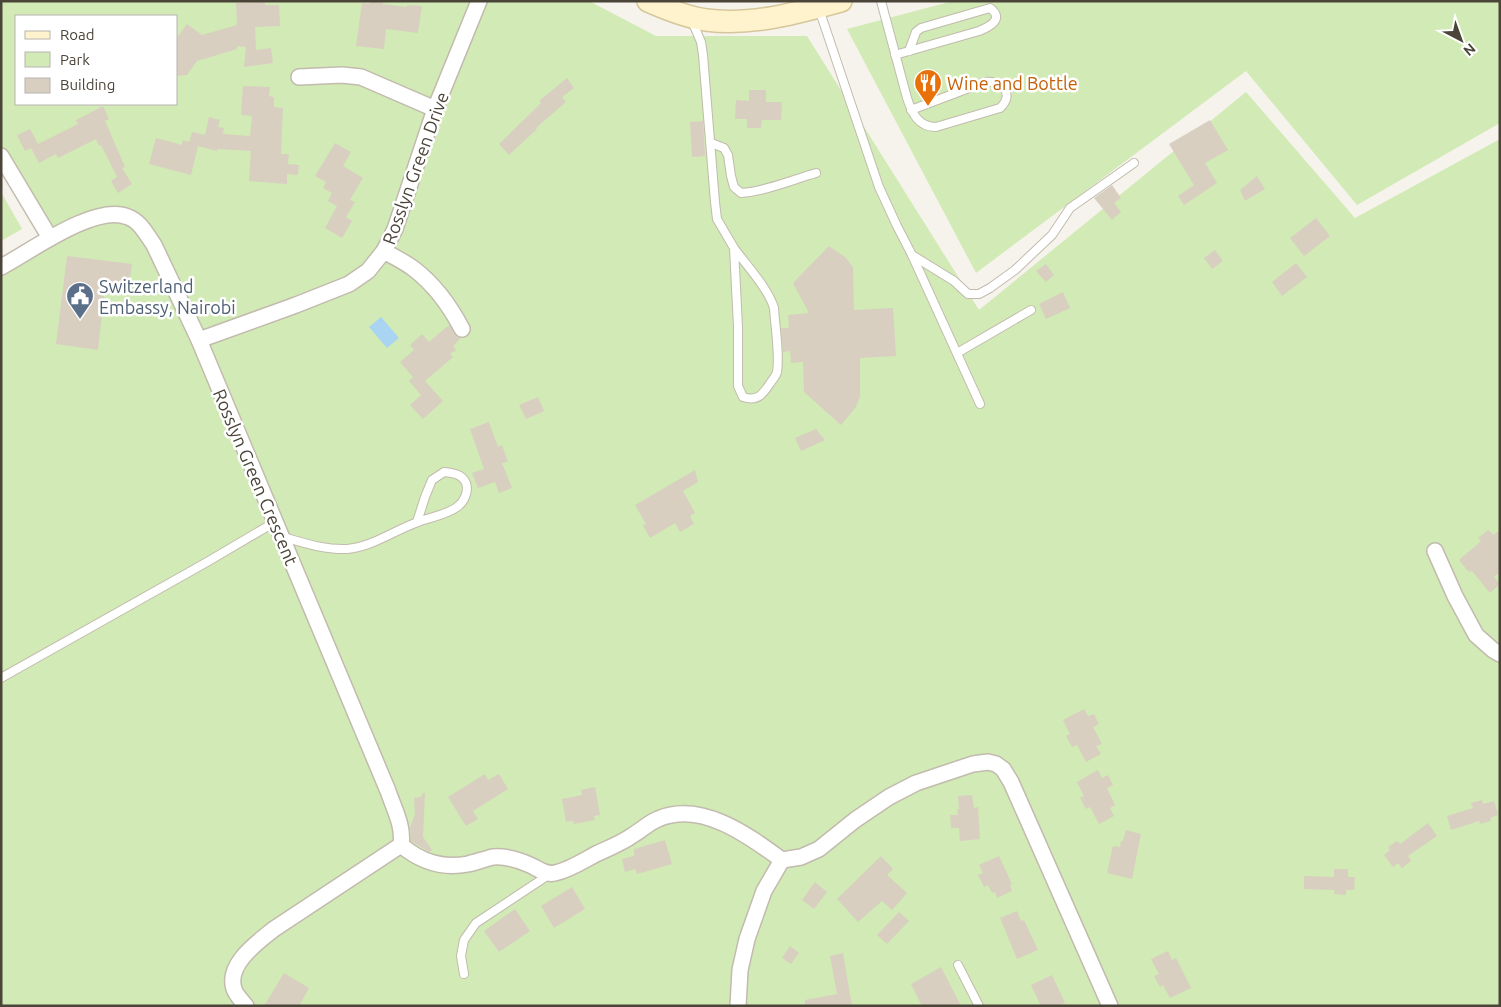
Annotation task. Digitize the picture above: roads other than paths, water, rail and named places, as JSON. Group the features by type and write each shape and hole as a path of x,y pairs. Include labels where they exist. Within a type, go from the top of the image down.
{"main road":[{"path":"648,1 699,18 736,21 772,18 841,1"}],"street":[{"name":"Rosslyn Green Drive","path":"198,340 349,284 368,271 384,251 395,228 435,109 479,1"},
{"path":"299,77 342,74 361,77 435,109"},
{"path":"1,156 50,238"},
{"name":"Rosslyn Green Crescent","path":"1,267 50,238 87,220 112,214 128,216 137,222 154,245 198,340 388,791 401,828 401,845"},
{"path":"384,251 414,268 437,290 462,329"},
{"path":"1435,551 1455,596 1476,635 1492,650 1500,654"},
{"path":"246,1006 234,988 234,977 239,960 274,929 401,845 419,858 443,866 455,866 494,857 503,857 529,864 543,872 552,873 564,870 621,843 646,825 676,813 694,814 732,826 748,835 782,860 801,857 819,849 882,801 916,783 974,764 988,762 996,764 1003,769 1011,782 1110,1006"},
{"path":"738,1006 740,970 747,940 764,891 782,860"}],"lane":[{"path":"881,1 911,110 916,119 923,125 936,127 1000,108 1007,100 1007,94 998,83 992,81 985,82 911,110"},
{"path":"818,8 879,187 980,404"},
{"path":"895,55 909,51 979,31 991,26 996,18 990,8 922,28 916,32 909,51"},
{"path":"699,18 718,219 734,248 758,281 774,308 777,354 776,374 765,391 757,398 750,399 743,397 738,386 738,327 734,248"},
{"path":"711,143 724,148 728,154 734,187 741,193 816,172"},
{"path":"912,255 954,281 968,294 979,294 1015,270 1052,235 1070,208 1134,163"},
{"path":"957,353 1030,310"},
{"path":"281,537 318,547 348,549 369,544 417,522 441,515 458,507 464,500 467,491 465,482 457,473 444,472 432,480 417,522"},
{"path":"1,678 275,522"},
{"path":"464,974 461,956 464,940 476,923 552,873"},
{"path":"958,965 979,1006"}],"water":[{"path":"381,317 399,338 387,348 369,327"}],"place":[{"name":"Wine and Bottle","path":"928,107"},
{"name":"Switzerland Embassy, Nairobi","path":"80,320"}]}
